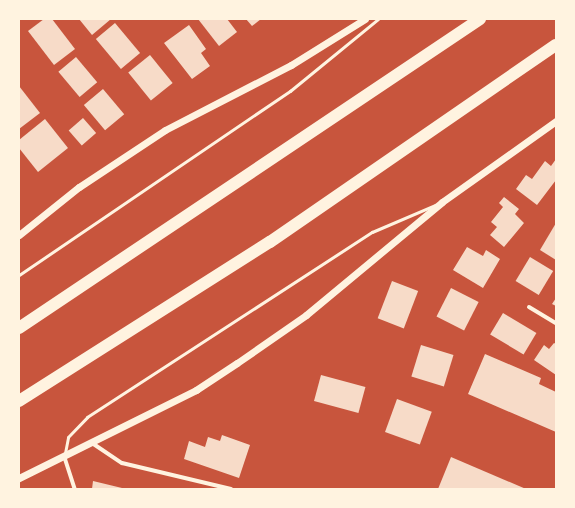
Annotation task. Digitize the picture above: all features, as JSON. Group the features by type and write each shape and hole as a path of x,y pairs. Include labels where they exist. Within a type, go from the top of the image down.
{"highway":[{"path":"19,328 480,19"},
{"path":"19,401 270,242 556,45"}],"street":[{"path":"19,235 79,187 165,130 291,65 365,19"},
{"path":"19,478 196,390 237,363 306,315 442,202 556,121"},
{"path":"529,307 556,323"},
{"path":"92,443 122,463 231,489"},
{"path":"64,456 75,489"}],"lane":[{"path":"19,275 290,91 378,19"},
{"path":"64,456 68,437 87,417 372,232 442,202"}],"building":[{"path":"44,19 52,19 75,49 54,65 28,31"},
{"path":"79,19 111,19 92,35"},
{"path":"198,19 227,19 237,32 219,46"},
{"path":"246,19 261,19 252,26"},
{"path":"115,23 140,53 121,69 96,39"},
{"path":"189,25 206,49 201,53 210,66 192,79 164,43"},
{"path":"150,55 173,83 151,101 128,73"},
{"path":"76,57 97,82 80,97 58,72"},
{"path":"19,86 40,113 19,129"},
{"path":"103,89 124,114 105,130 84,105"},
{"path":"83,118 96,133 82,146 69,130"},
{"path":"45,119 68,148 38,172 19,148 19,140"},
{"path":"556,159 556,180 537,205 516,189 526,175 532,179 545,161 551,166"},
{"path":"504,197 519,209 515,214 524,223 504,247 490,235 497,227 491,222 503,207 499,203"},
{"path":"556,223 556,260 540,250"},
{"path":"467,247 483,256 486,250 500,259 483,288 453,270"},
{"path":"530,257 553,271 539,295 516,281"},
{"path":"392,281 418,291 404,328 378,318"},
{"path":"451,288 479,302 464,331 436,317"},
{"path":"556,298 556,306 552,304"},
{"path":"503,313 536,333 524,355 490,334"},
{"path":"554,343 556,344 556,375 534,360 544,345 549,349"},
{"path":"421,345 454,355 444,386 411,377"},
{"path":"485,354 541,378 539,384 556,392 556,432 468,394"},
{"path":"321,375 365,387 358,413 314,401"},
{"path":"397,399 432,412 420,445 385,432"},
{"path":"222,435 250,445 239,478 184,459 189,441 205,447 208,437 220,441"},
{"path":"451,457 526,489 438,489"},
{"path":"93,481 122,488 92,489"}]}
